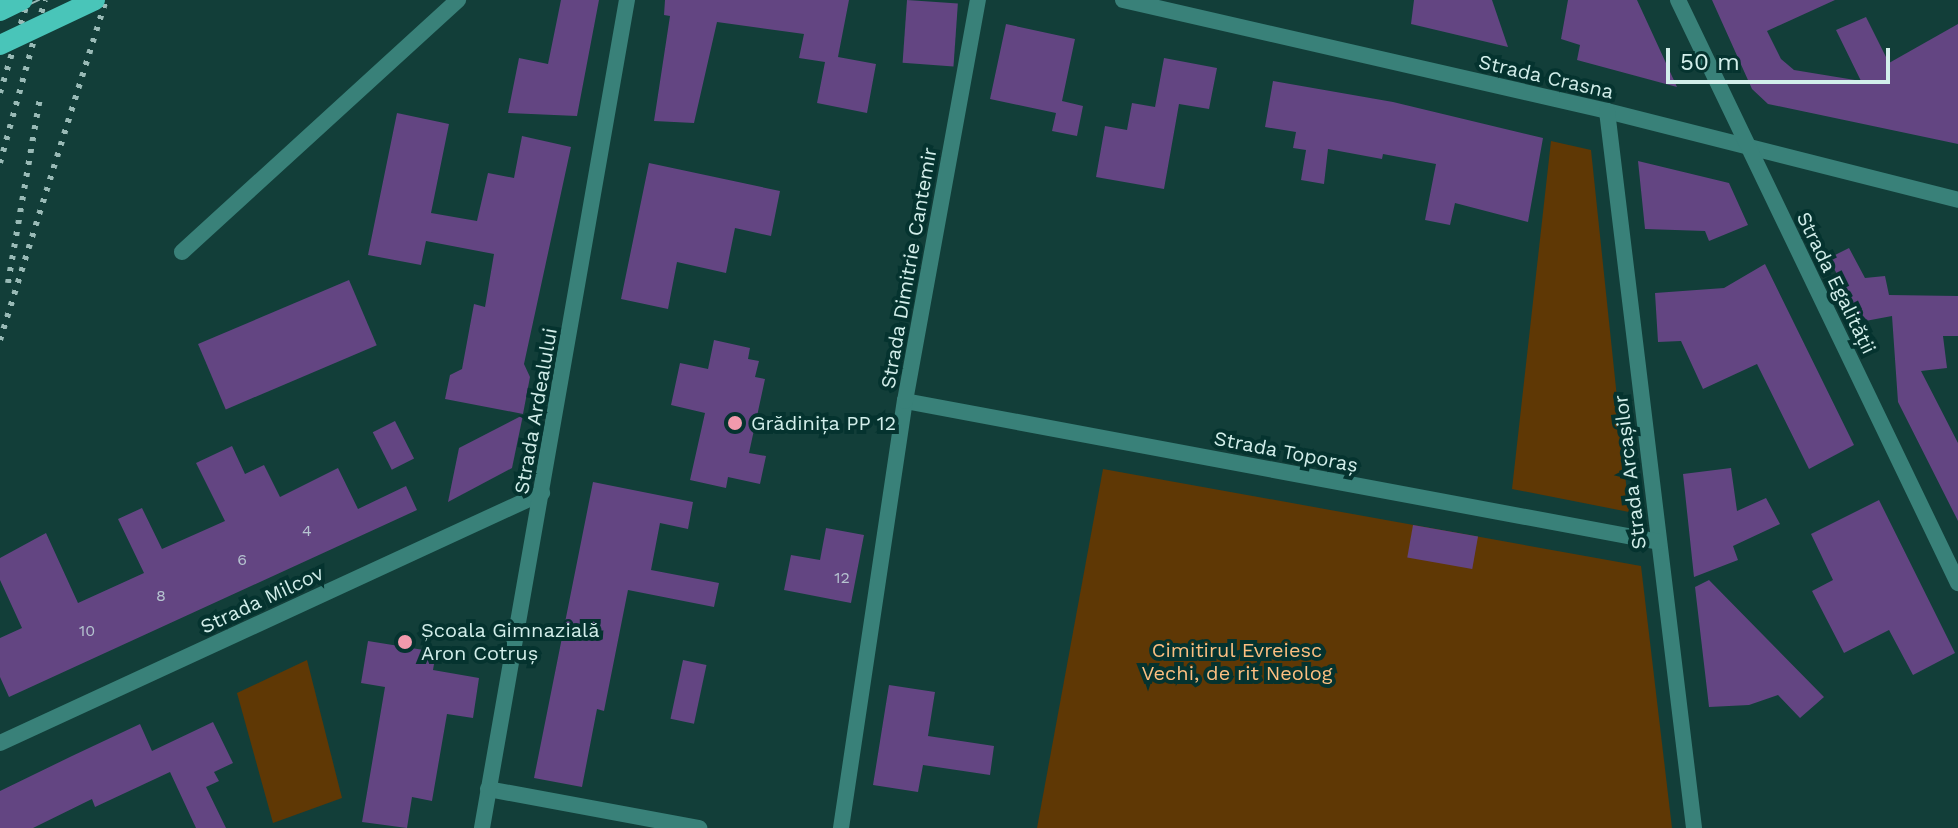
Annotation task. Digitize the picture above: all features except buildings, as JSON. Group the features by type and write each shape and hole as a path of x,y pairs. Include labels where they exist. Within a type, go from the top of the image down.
{"main road":[{"path":"0,11 23,0"},
{"path":"0,45 95,0"}],"street":[{"path":"182,252 458,0"},
{"name":"Strada Ardealului","path":"482,828 627,0"},
{"name":"Strada Dimitrie Cantemir","path":"841,828 905,401 978,0"},
{"name":"Strada Crasna","path":"1123,0 1607,111 1958,200"},
{"name":"Strada Egalității","path":"1678,0 1958,583"},
{"name":"Strada Arcașilor","path":"1607,111 1694,828"},
{"name":"Strada Toporaș","path":"905,401 1659,542"},
{"name":"Strada Milcov","path":"0,743 542,493"},
{"path":"488,789 699,828"}],"green space":[{"path":"1551,141 1591,150 1629,512 1512,489"},
{"name":"Cimitirul Evreiesc Vechi, de rit Neolog","path":"1103,469 1641,566 1672,828 1037,828"},
{"path":"307,660 342,798 273,823 237,693"}],"tram line":[{"path":"0,18 39,0"},
{"path":"0,36 77,0"}],"railway":[{"path":"0,14 4,0"},
{"path":"0,93 28,0"},
{"path":"0,163 45,0"},
{"path":"0,340 106,0"},
{"path":"8,283 40,97"}],"place":[{"name":"Grădinița PP 12","path":"735,423"},
{"name":"Școala Gimnazială Aron Cotruș","path":"405,642"}]}
